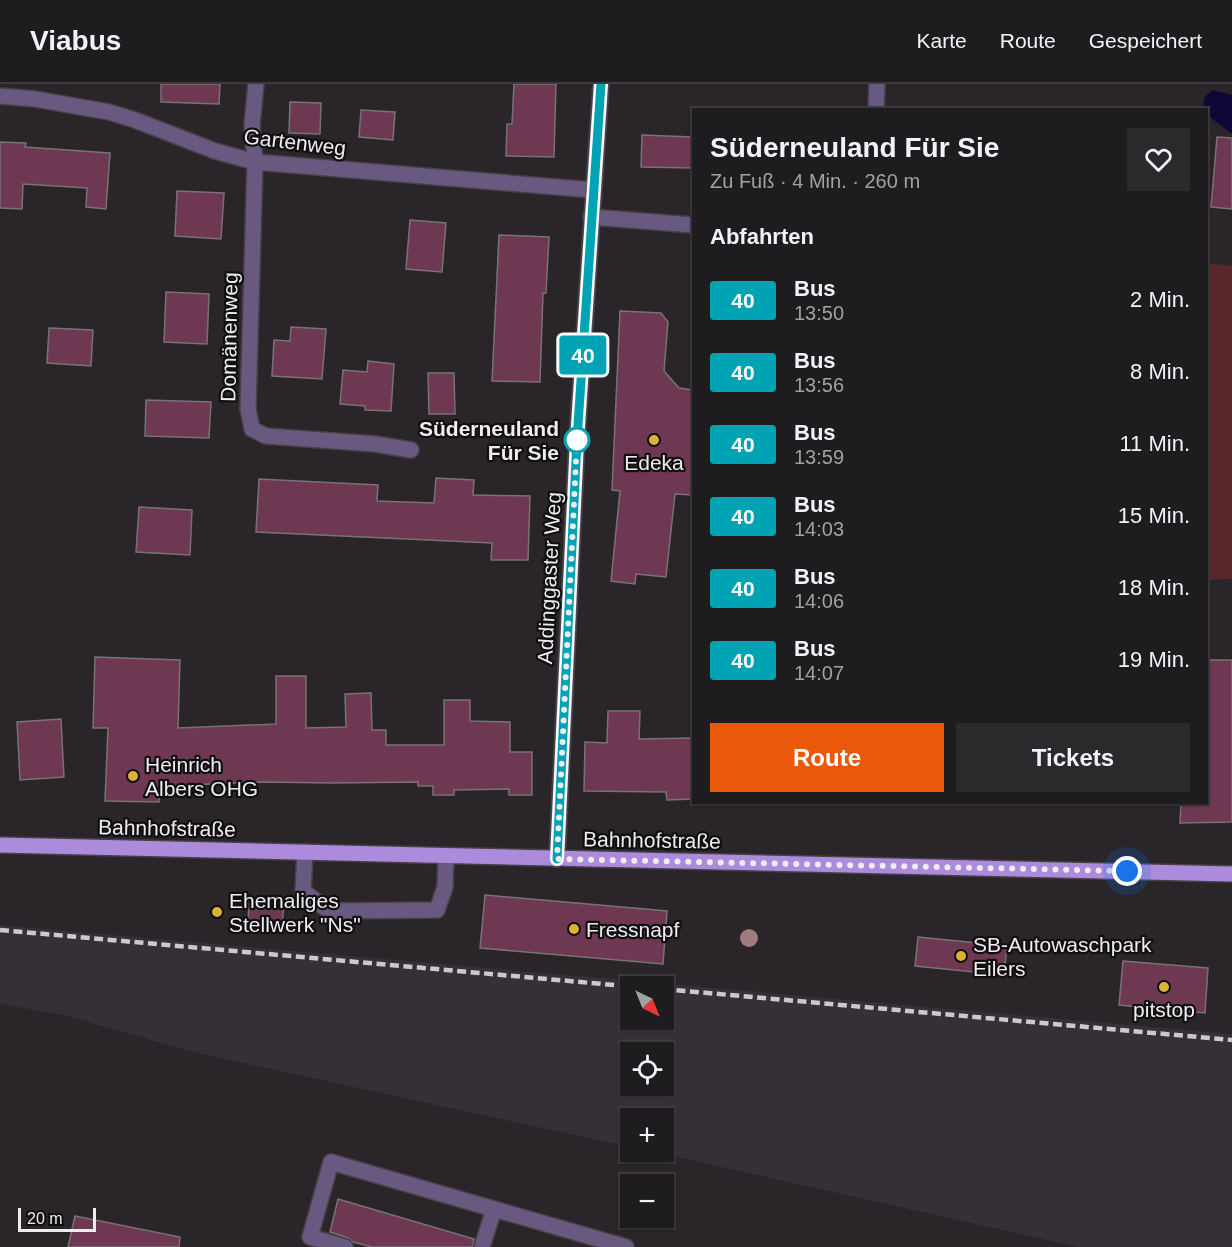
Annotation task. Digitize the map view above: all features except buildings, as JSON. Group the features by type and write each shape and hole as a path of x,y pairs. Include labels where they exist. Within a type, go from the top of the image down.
{"main road":[{"name":"Bahnhofstraße","path":"0,845 1232,874"}],"street":[{"name":"Domänenweg","path":"256,84 252,125 255,162 248,409 252,429 266,436 375,444 411,450"},
{"name":"Addinggaster Weg","path":"557,859 577,440 601,84"},
{"path":"876,108 877,84"},
{"name":"Gartenweg","path":"0,96 35,99 109,112 215,151 255,162 593,190"},
{"path":"591,217 692,225"},
{"path":"305,852 303,891 329,911 437,910 445,887 446,856"},
{"path":"345,1247 310,1237 331,1162 626,1247"},
{"path":"482,1247 494,1209"}],"shaded area":[{"path":"1212,90 1232,95 1232,134 1208,116 1208,108 1203,108 1204,98"},
{"path":"1208,263 1232,266 1232,579 1208,580"},
{"path":"0,925 620,980 620,1030 674,1030 674,985 1232,1034 1232,1247 1078,1247 674,1156 674,1108 620,1108 620,1145 193,1052 64,1015 0,1004"}],"railway":[{"path":"0,930 620,986"},
{"path":"674,990 1232,1040"}],"bus line":[{"name":"40","path":"557,859 577,440 601,84"}],"place":[{"name":"Süderneuland Für Sie","path":"577,440"},
{"name":"Edeka","path":"654,440"},
{"name":"Heinrich Albers OHG","path":"133,776"},
{"name":"Ehemaliges Stellwerk \"Ns\"","path":"217,912"},
{"name":"Fressnapf","path":"574,929"},
{"name":"SB-Autowaschpark Eilers","path":"961,956"},
{"name":"pitstop","path":"1164,987"}],"route":[{"path":"577,440 557,859 1127,871"}]}
